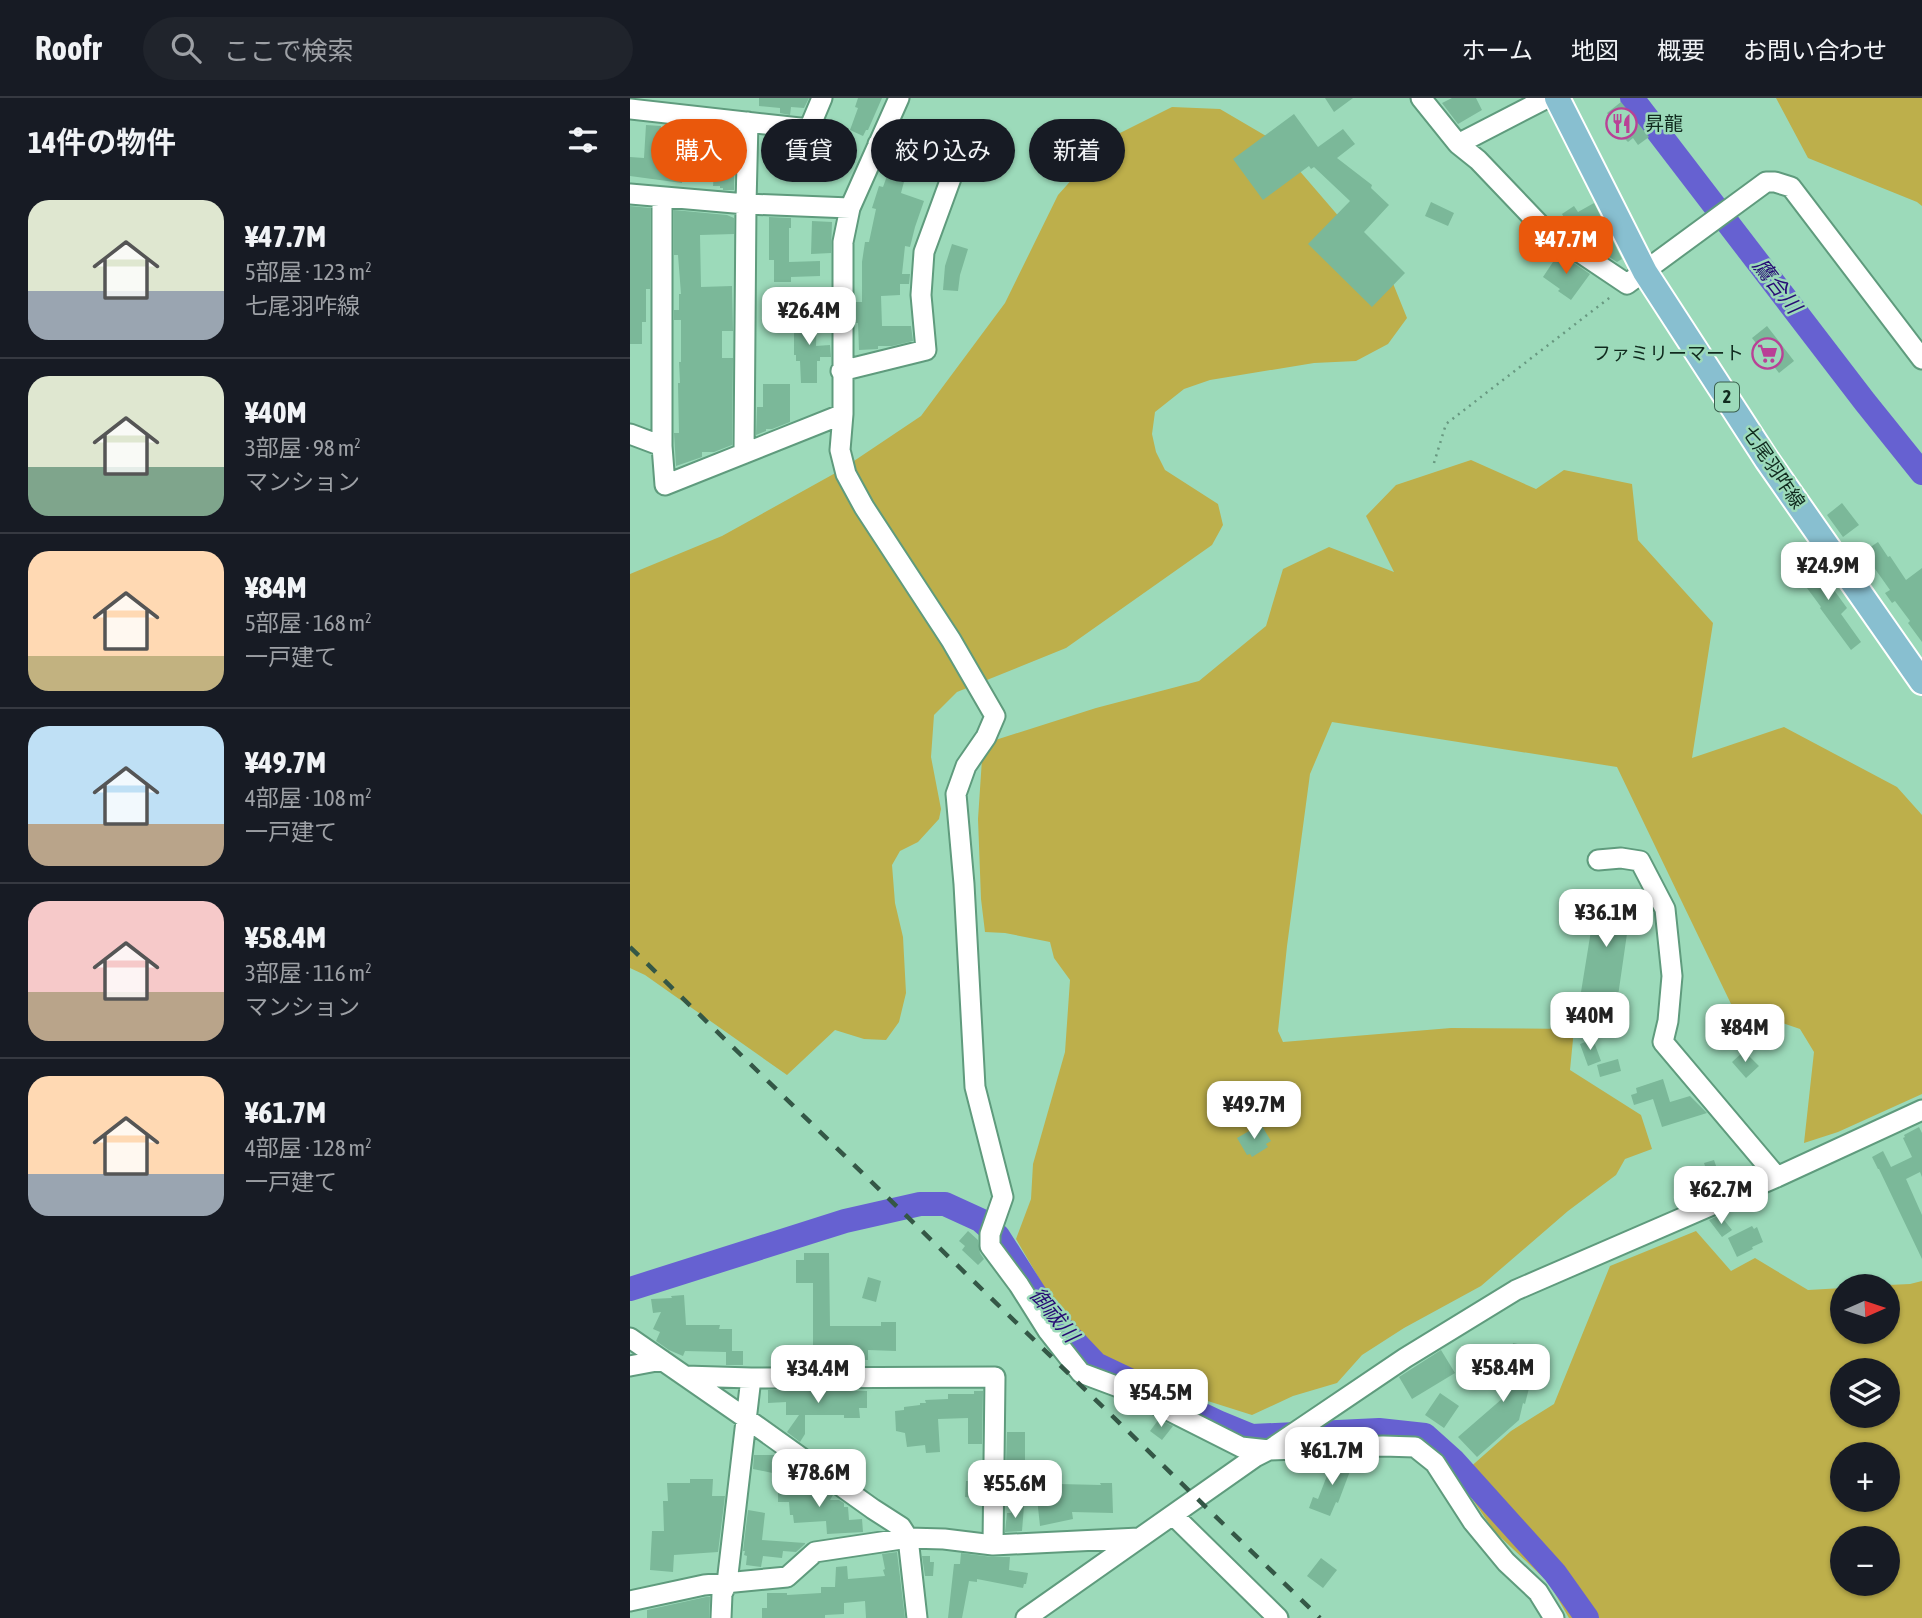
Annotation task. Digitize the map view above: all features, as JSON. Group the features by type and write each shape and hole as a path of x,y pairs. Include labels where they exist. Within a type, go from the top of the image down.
{"main road":[{"name":"七尾羽咋線","path":"1557,98 1636,278 1922,682"}],"street":[{"path":"630,109 660,106 748,122 809,129 822,98"},
{"path":"889,119 899,98"},
{"path":"1421,98 1458,144 1478,160 1542,227 1636,278 1763,184 1775,182 1791,187 1922,359"},
{"path":"1458,144 1547,98"},
{"path":"744,453 748,122"},
{"path":"871,160 850,208 843,242 843,414 840,450 846,474 864,507 951,640 995,716 986,737 966,766 956,794 964,884 975,1087 1003,1196 992,1229 990,1246 1048,1331 1081,1373 1132,1392 1241,1447 1284,1439 1415,1447 1435,1463 1473,1522 1506,1562 1538,1592 1554,1618"},
{"path":"841,371 926,350 921,295 924,252 950,182"},
{"path":"630,194 746,204 850,208"},
{"path":"662,197 662,446 665,485 843,414"},
{"path":"630,433 662,446"},
{"path":"1598,860 1621,858 1640,861 1665,909 1672,976 1668,1021 1663,1042 1777,1177"},
{"path":"1026,1618 1255,1457 1405,1358 1516,1290 1777,1177 1922,1110"},
{"path":"630,1338 901,1527 908,1538 917,1618"},
{"path":"630,1366 662,1360"},
{"path":"684,1376 995,1377 993,1545"},
{"path":"721,1618 751,1378"},
{"path":"1173,1515 1278,1618"},
{"path":"630,1601 704,1586 788,1577 815,1552 908,1538 993,1545 1139,1538"}],"path":[{"path":"1434,463 1446,424 1636,278"}],"shaded area":[{"path":"1776,98 1922,98 1922,206 1808,158"},
{"path":"1172,107 1220,109 1273,140 1390,276 1407,318 1388,344 1356,361 1314,363 1210,380 1184,389 1155,412 1152,434 1156,452 1165,470 1218,504 1223,525 1212,545 1066,648 957,692 934,715 931,757 941,809 939,819 918,842 900,851 892,865 895,903 903,937 906,993 899,1022 886,1040 864,1039 835,1030 787,1075 645,975 630,968 630,574 722,536 839,471 921,416 1005,303 1058,195 1070,182 1125,182 1125,130"},
{"path":"1471,460 1536,489 1564,470 1632,484 1638,540 1713,623 1692,758 1784,727 1897,787 1922,815 1922,1094 1838,1132 1804,1143 1814,1052 1800,1029 1732,1006 1617,767 1332,722 1310,774 1278,1031 1283,1042 1451,1028 1574,1029 1570,1070 1641,1115 1652,1149 1625,1159 1616,1175 1568,1211 1481,1286 1404,1328 1362,1355 1337,1383 1293,1396 1252,1415 1154,1384 1098,1354 1061,1316 1016,1239 1031,1199 1033,1164 1065,1052 1070,980 1054,958 1050,942 985,932 978,819 983,744 1096,708 1199,681 1266,626 1283,569 1329,547 1394,572 1366,516 1396,485"},
{"path":"1696,1231 1731,1271 1755,1258 1808,1290 1830,1289 1830,1344 1900,1344 1900,1284 1922,1281 1922,1618 1569,1618 1549,1583 1494,1531 1458,1478 1511,1431 1554,1404 1610,1266"}],"building":[{"path":"759,98 809,98 804,108 791,107 790,115 780,113 780,108 759,106"},
{"path":"858,98 882,98 863,136 857,133 857,119 854,119 858,108 855,107"},
{"path":"1325,98 1353,98 1334,112"},
{"path":"1452,98 1476,98 1482,110 1458,124 1442,103"},
{"path":"1621,102 1649,137 1638,145 1633,138 1628,142 1623,139 1611,124 1614,122 1607,113"},
{"path":"1294,114 1318,147 1343,129 1355,144 1337,158 1372,185 1371,188 1389,205 1364,232 1405,273 1372,307 1308,244 1350,201 1314,167 1311,169 1309,166 1263,200 1233,159"},
{"path":"646,125 651,125 651,179 630,176 630,157 644,158"},
{"path":"713,182 734,182 734,190 713,186"},
{"path":"885,182 904,182 901,193 924,201 910,247 905,246 902,274 910,274 909,284 900,284 900,295 881,296 882,326 911,326 913,341 878,346 878,349 859,350 858,323 855,323 856,302 862,302 862,262 865,242 869,242 876,209 872,208 879,186 883,187"},
{"path":"1431,202 1454,213 1448,226 1425,216"},
{"path":"1594,203 1622,259 1617,262 1599,246 1595,248 1578,237 1577,233 1574,234 1562,214 1574,206 1578,212"},
{"path":"630,206 650,208 650,289 646,289 646,322 642,322 642,344 630,344"},
{"path":"674,210 734,218 734,234 700,235 701,287 732,286 733,331 722,331 722,358 733,358 732,445 714,452 702,452 702,457 676,466 674,433 679,433 681,320 674,320 674,310 679,310 681,294 678,255 674,255"},
{"path":"769,217 791,218 789,262 820,261 820,276 791,277 791,282 774,282 774,260 769,260"},
{"path":"812,221 832,222 831,253 811,254"},
{"path":"952,244 968,249 958,291 943,290 945,266"},
{"path":"1559,253 1590,274 1571,300 1543,277"},
{"path":"800,310 817,311 816,346 830,345 831,357 820,357 820,361 817,361 817,383 801,383 800,361 796,361 794,355 794,329 800,329"},
{"path":"1767,326 1794,361 1779,373 1752,338"},
{"path":"763,384 790,384 790,422 756,435 757,407 763,407"},
{"path":"1842,503 1859,525 1843,537 1827,515"},
{"path":"1878,542 1906,580 1922,568 1922,642 1895,601 1892,603 1885,593 1890,590 1863,552"},
{"path":"1812,560 1847,608 1841,614 1861,642 1851,650 1820,608 1797,570"},
{"path":"1596,900 1631,906 1618,996 1581,992"},
{"path":"1593,1039 1601,1061 1588,1066 1580,1044"},
{"path":"1744,1051 1759,1066 1746,1078 1732,1062"},
{"path":"1618,1059 1621,1071 1600,1077 1597,1065"},
{"path":"1663,1079 1670,1102 1690,1096 1707,1113 1662,1127 1653,1099 1634,1105 1631,1095 1637,1093 1636,1088"},
{"path":"1262,1126 1271,1141 1266,1144 1268,1147 1252,1157 1247,1155 1237,1138"},
{"path":"1919,1127 1922,1133 1922,1177 1920,1172 1906,1179 1922,1215 1922,1259 1872,1157 1883,1151 1891,1167 1912,1157 1903,1138"},
{"path":"1714,1160 1722,1183 1712,1187 1704,1163"},
{"path":"1720,1215 1732,1230 1722,1237 1709,1220"},
{"path":"1752,1226 1754,1229 1757,1227 1763,1242 1737,1257 1728,1238"},
{"path":"968,1231 978,1240 984,1259 978,1265 962,1250 965,1246 959,1241"},
{"path":"804,1253 829,1253 830,1326 881,1326 881,1322 896,1322 896,1351 868,1350 868,1360 821,1358 821,1351 813,1351 813,1283 796,1283 796,1260 804,1260"},
{"path":"868,1277 881,1281 876,1302 862,1298"},
{"path":"684,1295 686,1325 720,1325 719,1329 732,1329 732,1351 743,1351 743,1365 726,1365 726,1352 685,1351 683,1356 656,1341 660,1332 653,1329 661,1312 653,1313 651,1299"},
{"path":"1513,1343 1532,1347 1529,1362 1535,1364 1525,1404 1523,1403 1519,1420 1477,1457 1458,1437 1503,1398"},
{"path":"1441,1350 1455,1373 1412,1399 1399,1377"},
{"path":"768,1390 867,1391 867,1408 859,1408 860,1418 844,1418 844,1415 805,1415 805,1434 800,1442 787,1432 799,1415 786,1415 786,1402 768,1403"},
{"path":"974,1391 983,1391 982,1444 968,1444 968,1418 938,1419 940,1452 926,1453 925,1445 907,1447 905,1433 896,1431 895,1411 926,1403 925,1400 948,1399 948,1394 974,1394"},
{"path":"1440,1393 1459,1406 1444,1428 1425,1415"},
{"path":"1159,1419 1173,1426 1162,1440 1150,1431"},
{"path":"1007,1432 1025,1432 1025,1464 1006,1464"},
{"path":"754,1455 776,1455 782,1459 782,1475 753,1469"},
{"path":"1333,1460 1353,1463 1338,1503 1336,1502 1330,1516 1309,1508 1313,1497 1318,1499"},
{"path":"690,1479 713,1479 712,1496 725,1496 718,1552 674,1555 673,1572 650,1570 652,1531 664,1531 663,1501 668,1501 667,1483 690,1483"},
{"path":"966,1481 982,1481 981,1499 965,1497"},
{"path":"1100,1483 1112,1483 1113,1513 1072,1512 1073,1519 1040,1526 1037,1498 1058,1493 1059,1484 1101,1485"},
{"path":"819,1486 833,1495 830,1500 839,1500 844,1503 844,1507 848,1507 849,1520 862,1519 863,1532 827,1534 826,1521 794,1523 789,1502 778,1502 778,1489"},
{"path":"1012,1506 1024,1506 1022,1531 1005,1532 1007,1513 1011,1513"},
{"path":"748,1510 765,1513 762,1540 805,1544 796,1552 783,1551 782,1558 763,1556 761,1567 746,1565 747,1556 743,1551"},
{"path":"897,1552 905,1618 866,1618 865,1601 844,1603 844,1614 825,1615 825,1618 762,1618 762,1608 767,1608 767,1593 821,1593 821,1587 835,1587 836,1567 847,1566 848,1579 885,1576 882,1554"},
{"path":"961,1553 1010,1557 1009,1570 1028,1573 1026,1584 1023,1588 977,1579 977,1582 969,1581 962,1618 948,1618 954,1564 960,1564"},
{"path":"922,1556 930,1556 930,1562 934,1562 933,1576 925,1576"},
{"path":"1321,1558 1337,1570 1323,1588 1307,1576"},
{"path":"710,1597 709,1618 647,1618 647,1610"}],"waterway":[{"name":"鷹合川","path":"1632,98 1922,473"},
{"name":"御祓川","path":"630,1289 845,1221 920,1204 945,1204 980,1220 998,1236 1046,1311 1096,1364 1252,1436 1379,1430 1425,1435 1454,1461 1555,1573 1587,1618"}],"railway":[{"path":"630,947 1320,1618"}],"place":[{"name":"昇龍","path":"1622,123"},
{"name":"ファミリーマート","path":"1767,353"}]}
